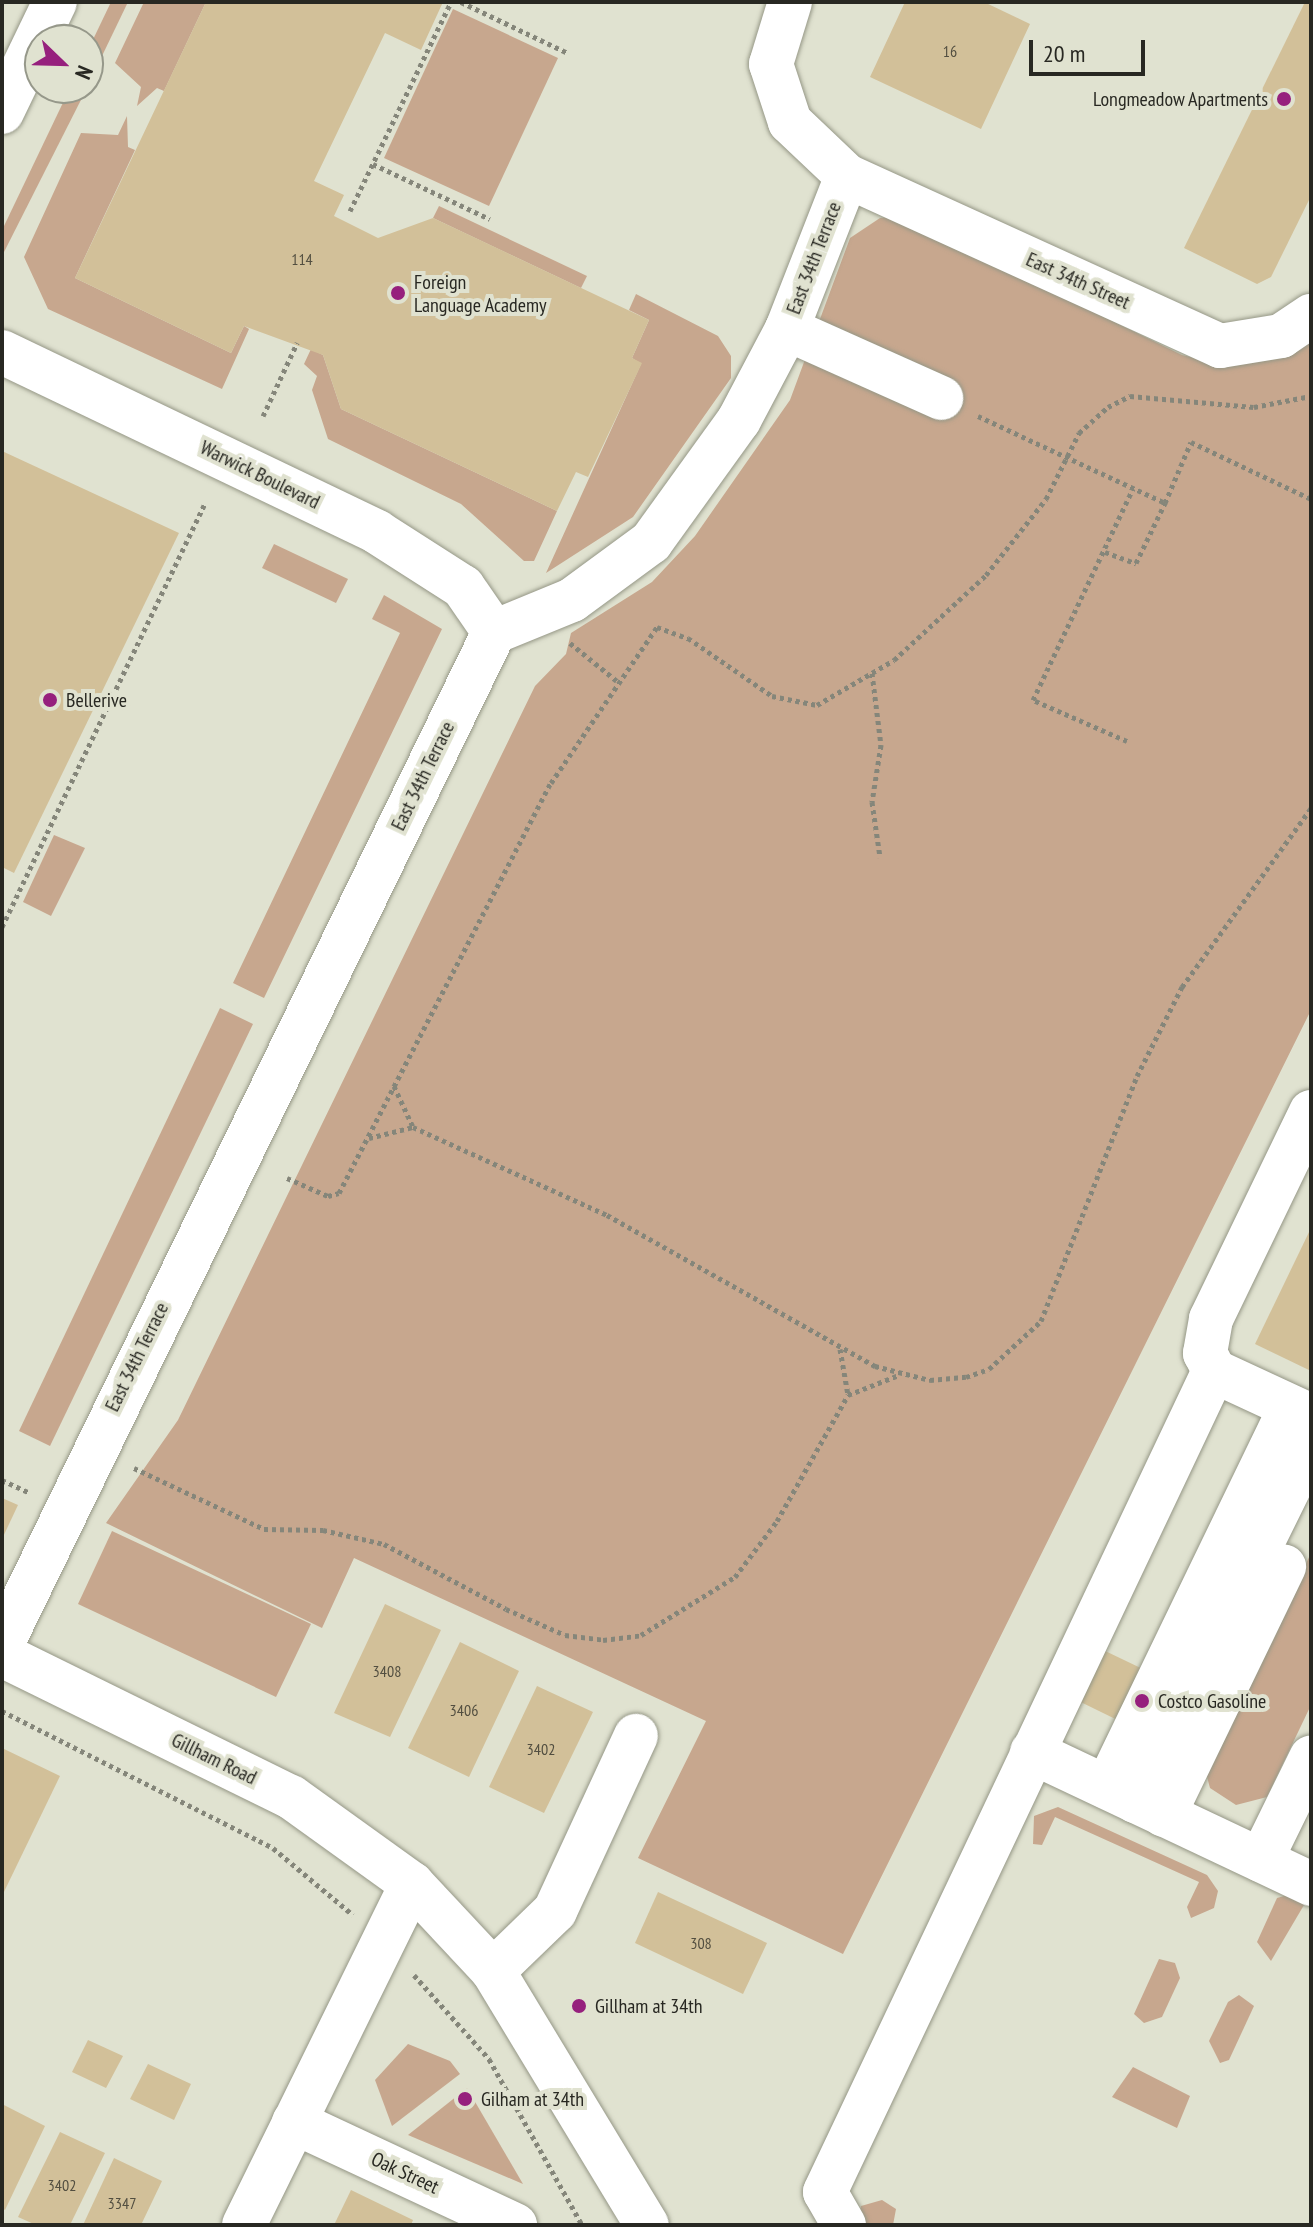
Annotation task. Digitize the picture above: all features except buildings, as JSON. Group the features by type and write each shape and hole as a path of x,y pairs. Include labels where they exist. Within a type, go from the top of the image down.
{"street":[{"path":"2,112 55,2"},
{"name":"East 34th Terrace","path":"2,1644 494,632 572,600 651,542 739,420 787,329 847,176 790,122 771,64 790,2"},
{"name":"East 34th Street","path":"847,176 1220,346 1281,336 1311,316"},
{"path":"787,329 941,398"},
{"name":"Warwick Boulevard","path":"2,352 377,532 463,587 494,632"},
{"path":"1273,1403 1205,1353 1211,1319 1311,1112"},
{"path":"1097,1783 1273,1403"},
{"path":"1097,1783 1273,1403"},
{"path":"844,2225 825,2192 988,1843 1097,1783 1311,1510"},
{"name":"Gillham Road","path":"2,1655 291,1797 412,1884 493,1971 647,2225"},
{"path":"493,1971 555,1911 636,1736"},
{"path":"1261,1860 1311,1758"},
{"path":"1097,1783 1311,1884"},
{"path":"244,2225 412,1884"},
{"name":"Oak Street","path":"294,2122 515,2225"}],"path":[{"path":"350,211 451,2"},
{"path":"461,2 568,53"},
{"path":"373,164 490,219"},
{"path":"263,416 297,343"},
{"path":"287,1178 336,1195 369,1138 551,783 617,681 657,627 796,705 817,705 872,673 1019,540 1079,433 1130,396 1254,407 1311,396"},
{"path":"941,398 1165,503"},
{"path":"1105,552 1136,563 1191,442 1311,499"},
{"path":"1127,741 1033,700 1133,488"},
{"path":"2,927 204,505"},
{"path":"567,639 617,681"},
{"path":"872,673 881,745 872,802 880,857"},
{"path":"369,1138 413,1127 607,1215 840,1349 899,1375 930,1380 989,1369 1041,1321 1137,1076 1182,987 1311,808"},
{"path":"394,1086 413,1127"},
{"path":"840,1349 848,1395"},
{"path":"133,1468 264,1529 323,1530 384,1544 565,1635 603,1640 641,1635 735,1577 777,1521 848,1395 899,1375"},
{"path":"2,1480 33,1495"},
{"path":"2,1711 273,1848 384,1941 489,2059 582,2225"}],"shaded area":[{"path":"111,2 128,2 104,52 104,24 100,24"},
{"path":"144,2 206,2 164,91 157,88 137,106 141,87 115,63"},
{"path":"453,9 558,58 489,206 384,158"},
{"path":"62,104 79,104 2,256 4,226"},
{"path":"127,116 128,147 135,150 75,278 231,353 244,326 249,329 222,389 48,309 24,257 81,133 118,135"},
{"path":"439,206 587,276 581,288 433,218"},
{"path":"897,216 1182,355 1220,364 1259,361 1311,343 1311,1010 843,1954 638,1858 706,1721 354,1558 322,1628 106,1523 178,1420 535,686 566,654 571,633 652,582 695,536 790,400 850,238 880,218"},
{"path":"636,294 718,336 731,356 731,378 633,517 546,573 641,364 632,358 649,320 629,310"},
{"path":"311,349 323,355 341,409 557,511 534,561 524,561 461,504 328,439 312,390 317,376 304,364"},
{"path":"274,544 348,579 336,603 262,568"},
{"path":"384,595 442,629 264,998 233,983 400,633 372,619"},
{"path":"54,835 85,848 51,916 23,902"},
{"path":"220,1008 253,1024 50,1446 19,1431"},
{"path":"112,1531 311,1624 276,1697 78,1604"},
{"path":"1311,1553 1311,1705 1267,1797 1236,1805 1210,1788 1206,1773"},
{"path":"1058,1807 1207,1875 1218,1891 1214,1908 1191,1918 1187,1907 1199,1882 1055,1817 1042,1845 1033,1844 1034,1816"},
{"path":"1291,1894 1304,1905 1271,1961 1257,1942 1277,1898"},
{"path":"1159,1959 1175,1963 1180,1978 1162,2017 1144,2023 1134,2014"},
{"path":"1239,1995 1254,2006 1229,2060 1220,2063 1209,2041 1228,2002"},
{"path":"408,2044 450,2061 460,2074 392,2126 375,2080"},
{"path":"1133,2067 1190,2096 1177,2128 1112,2097"},
{"path":"467,2088 523,2184 408,2135"},
{"path":"882,2200 896,2209 893,2225 858,2225 861,2206"}],"place":[{"name":"Longmeadow Apartments","path":"1284,99"},
{"name":"Foreign Language Academy","path":"398,293"},
{"name":"Bellerive","path":"50,700"},
{"name":"Costco Gasoline","path":"1142,1701"},
{"name":"Gillham at 34th","path":"579,2006"},
{"name":"Gilham at 34th","path":"465,2099"}]}
